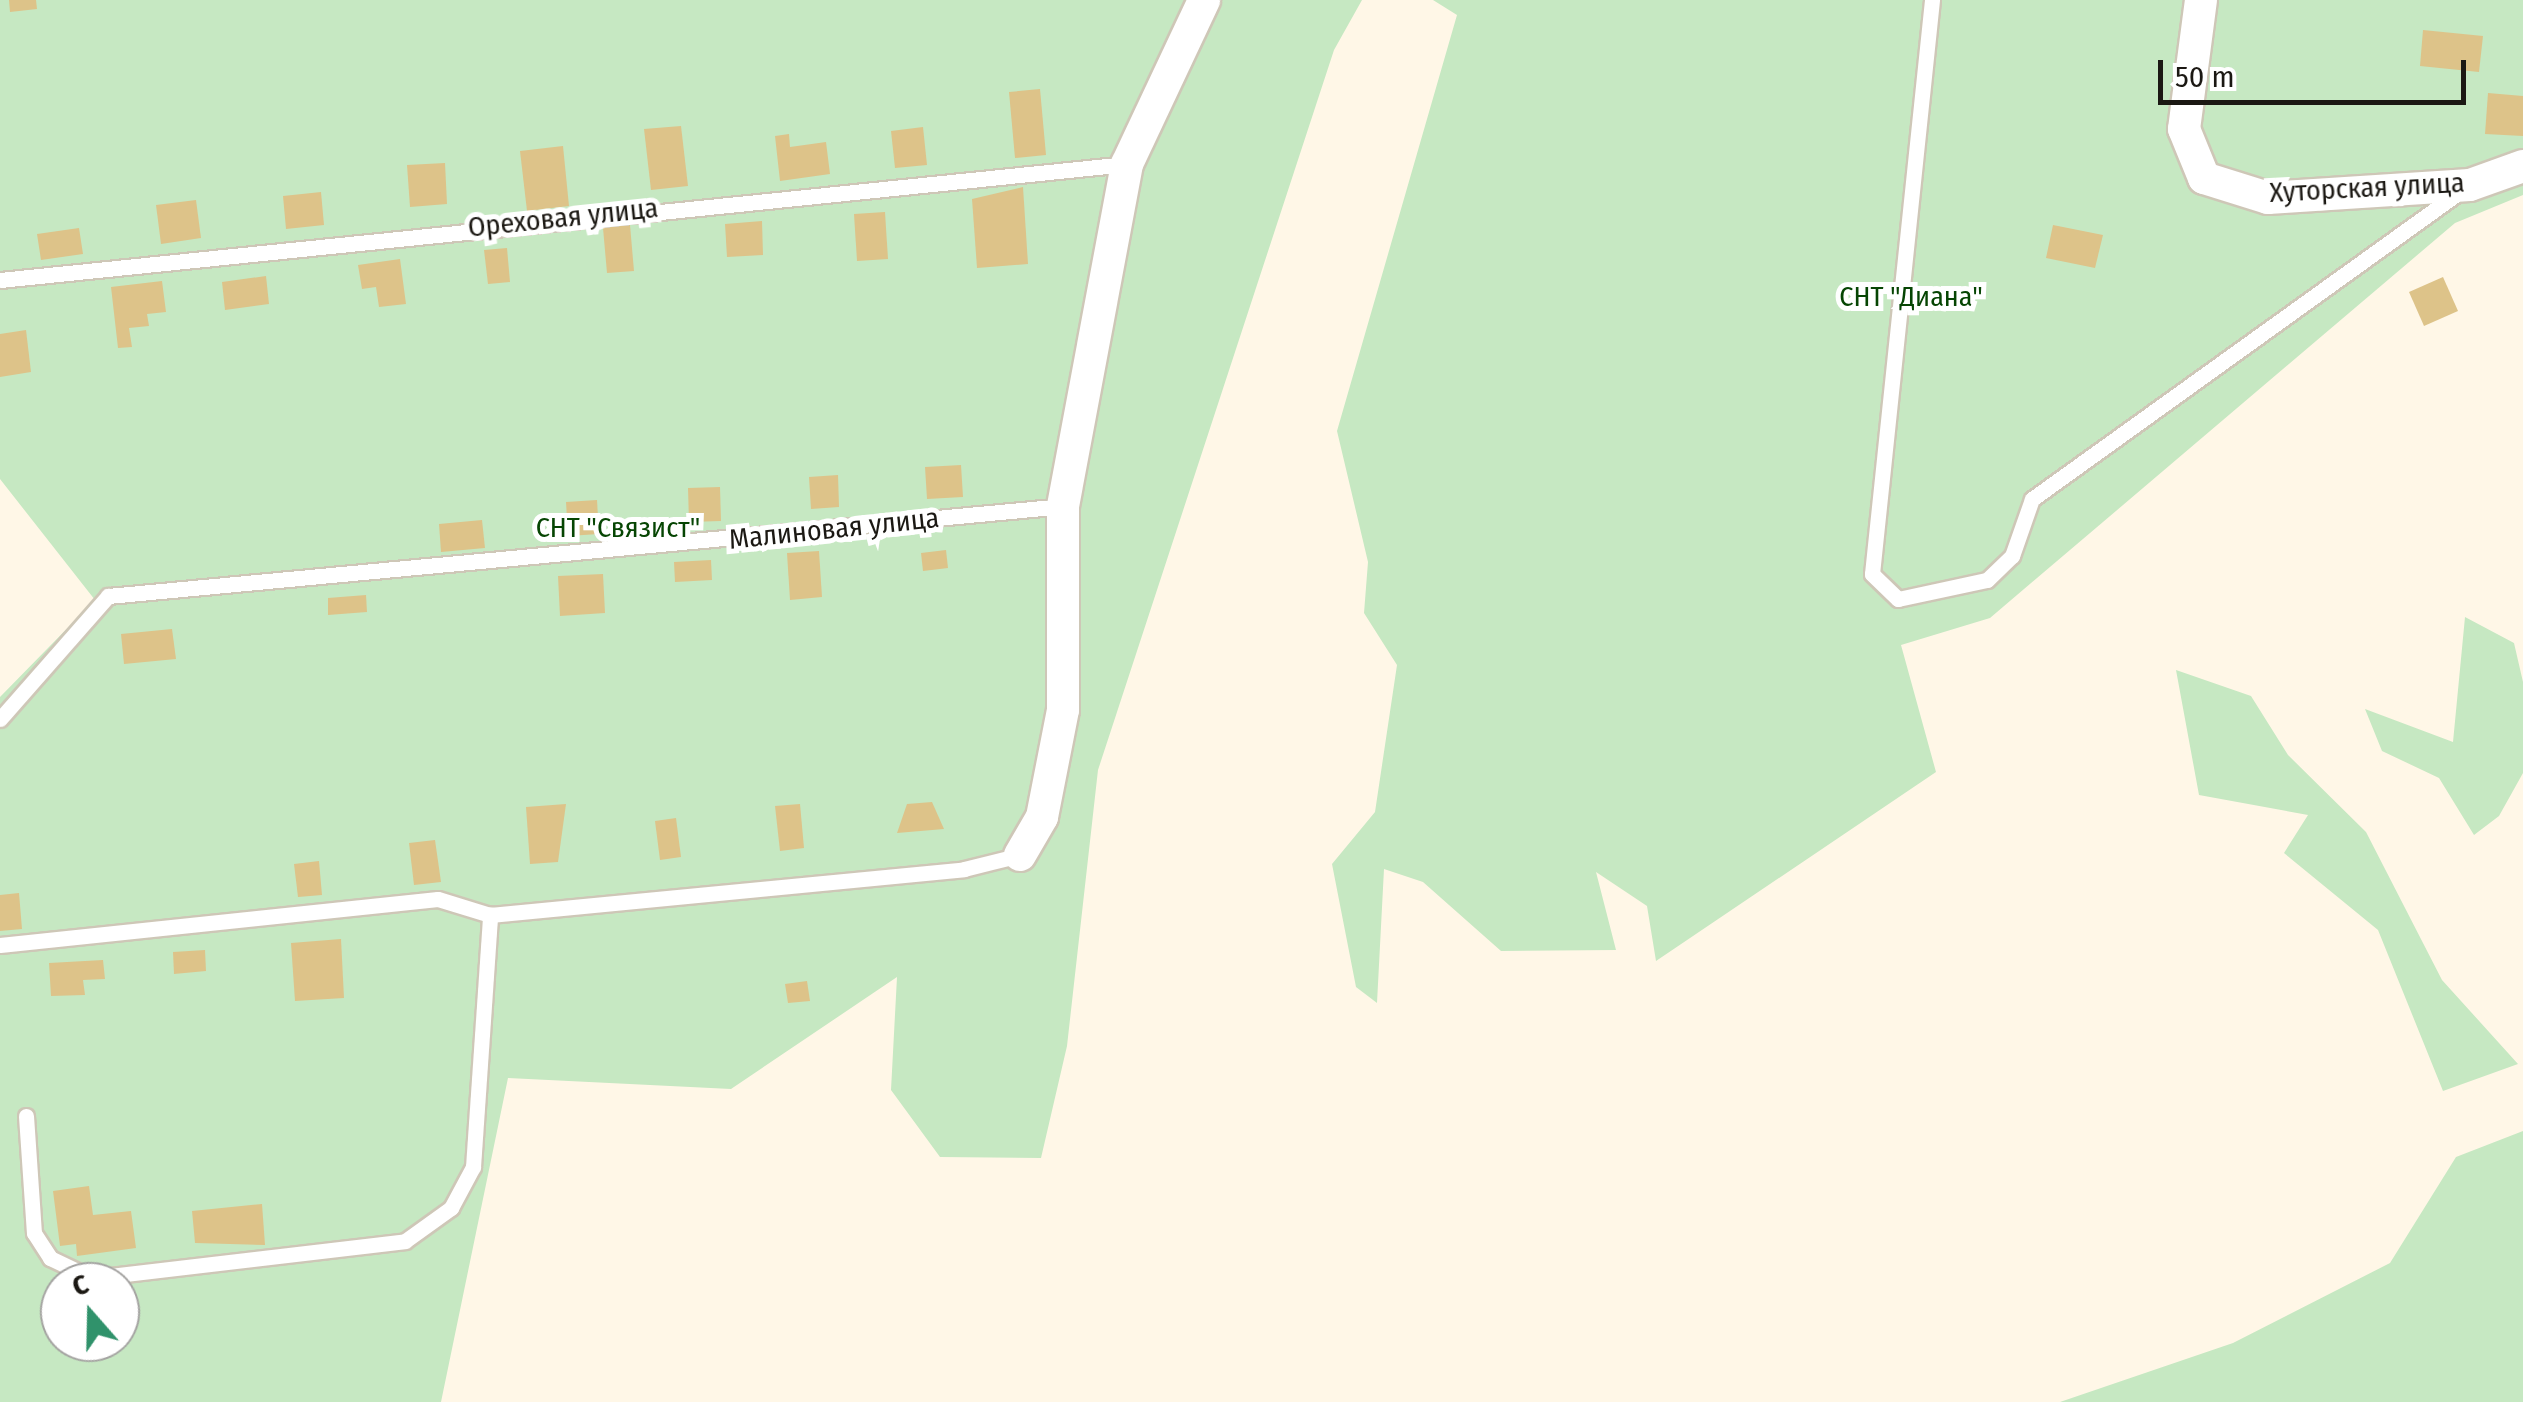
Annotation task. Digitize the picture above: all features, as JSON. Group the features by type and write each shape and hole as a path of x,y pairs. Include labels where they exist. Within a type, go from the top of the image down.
{"street":[{"path":"1020,856 1042,817 1063,710 1063,506 1127,164 1204,0"},
{"name":"Хуторская улица","path":"2200,0 2184,129 2204,178 2268,198 2470,185 2523,166"}],"lane":[{"path":"1932,0 1872,574 1898,600 1987,580 2012,556 2032,499 2470,185"},
{"name":"Ореховая улица","path":"0,280 1127,164"},
{"name":"Малиновая улица","path":"0,719 108,596 1063,506"},
{"path":"0,945 438,900 490,915 964,870 1020,856"},
{"path":"26,1116 34,1233 50,1258 92,1278 405,1241 451,1208 473,1167 490,915"}],"green space":[{"name":"СНТ \"Связист\"","path":"0,0 1362,0 1334,50 1098,770 1067,1046 1041,1158 940,1157 891,1090 897,977 731,1089 508,1078 441,1402 0,1402 0,697 95,600 0,479"},
{"name":"СНТ \"Диана\"","path":"1433,0 2523,0 2523,195 2455,223 1990,618 1901,645 1936,772 1656,961 1647,906 1596,872 1616,950 1501,951 1423,882 1384,869 1377,1003 1356,987 1332,864 1375,812 1397,665 1364,613 1368,562 1337,431 1457,15"},
{"path":"2465,617 2514,643 2523,682 2523,773 2499,816 2474,835 2439,778 2382,751 2365,709 2453,742"},
{"path":"2176,670 2251,696 2288,755 2366,832 2442,980 2518,1064 2443,1091 2378,930 2284,853 2308,815 2199,795"},
{"path":"2523,1131 2523,1402 2060,1402 2233,1343 2390,1263 2456,1157"}],"building":[{"path":"9,0 36,0 37,9 10,12"},
{"path":"2423,30 2483,36 2479,72 2420,66"},
{"path":"1040,89 1046,155 1015,158 1009,92"},
{"path":"2488,93 2523,96 2523,136 2485,134"},
{"path":"681,126 688,186 651,190 644,129"},
{"path":"923,127 927,165 895,168 891,131"},
{"path":"789,134 790,147 826,142 830,174 780,181 775,136"},
{"path":"563,146 569,206 527,211 520,151"},
{"path":"445,163 447,204 410,207 407,165"},
{"path":"1023,187 1028,264 977,268 972,199"},
{"path":"321,192 324,225 286,229 283,196"},
{"path":"196,200 201,238 161,244 156,205"},
{"path":"885,212 888,259 857,261 854,214"},
{"path":"762,221 763,255 727,257 725,224"},
{"path":"630,225 634,271 607,273 603,228"},
{"path":"2053,225 2103,235 2095,268 2046,258"},
{"path":"79,228 83,254 41,260 37,234"},
{"path":"507,248 510,282 488,284 484,250"},
{"path":"400,259 406,304 379,307 376,287 362,289 358,265"},
{"path":"266,276 269,304 225,310 222,282"},
{"path":"2443,277 2458,311 2424,326 2409,292"},
{"path":"162,281 166,312 147,314 149,326 129,328 132,347 118,348 111,287"},
{"path":"26,330 31,372 0,377 0,334"},
{"path":"961,465 963,497 927,499 925,467"},
{"path":"838,475 839,507 811,509 809,477"},
{"path":"720,487 721,521 689,522 688,488"},
{"path":"597,500 599,534 568,536 566,502"},
{"path":"482,520 485,548 441,552 439,524"},
{"path":"946,550 948,568 923,571 921,553"},
{"path":"819,551 822,597 790,600 787,553"},
{"path":"711,560 712,580 675,582 674,562"},
{"path":"603,574 605,613 560,616 558,576"},
{"path":"366,595 367,612 328,615 328,598"},
{"path":"172,629 176,659 124,664 121,634"},
{"path":"932,802 944,829 897,833 907,804"},
{"path":"566,804 558,862 530,864 526,807"},
{"path":"800,804 804,848 780,851 775,806"},
{"path":"676,818 681,857 660,860 655,821"},
{"path":"435,840 441,882 414,885 409,843"},
{"path":"319,861 322,895 298,897 294,864"},
{"path":"19,893 22,929 0,931 0,895"},
{"path":"341,939 344,998 295,1001 291,943"},
{"path":"205,950 206,971 174,974 173,952"},
{"path":"103,960 105,979 83,980 85,995 51,996 49,963"},
{"path":"807,981 810,1001 788,1003 785,984"},
{"path":"89,1186 93,1215 131,1211 136,1248 77,1256 76,1244 60,1246 53,1191"},
{"path":"262,1204 265,1245 195,1243 192,1211"}]}
